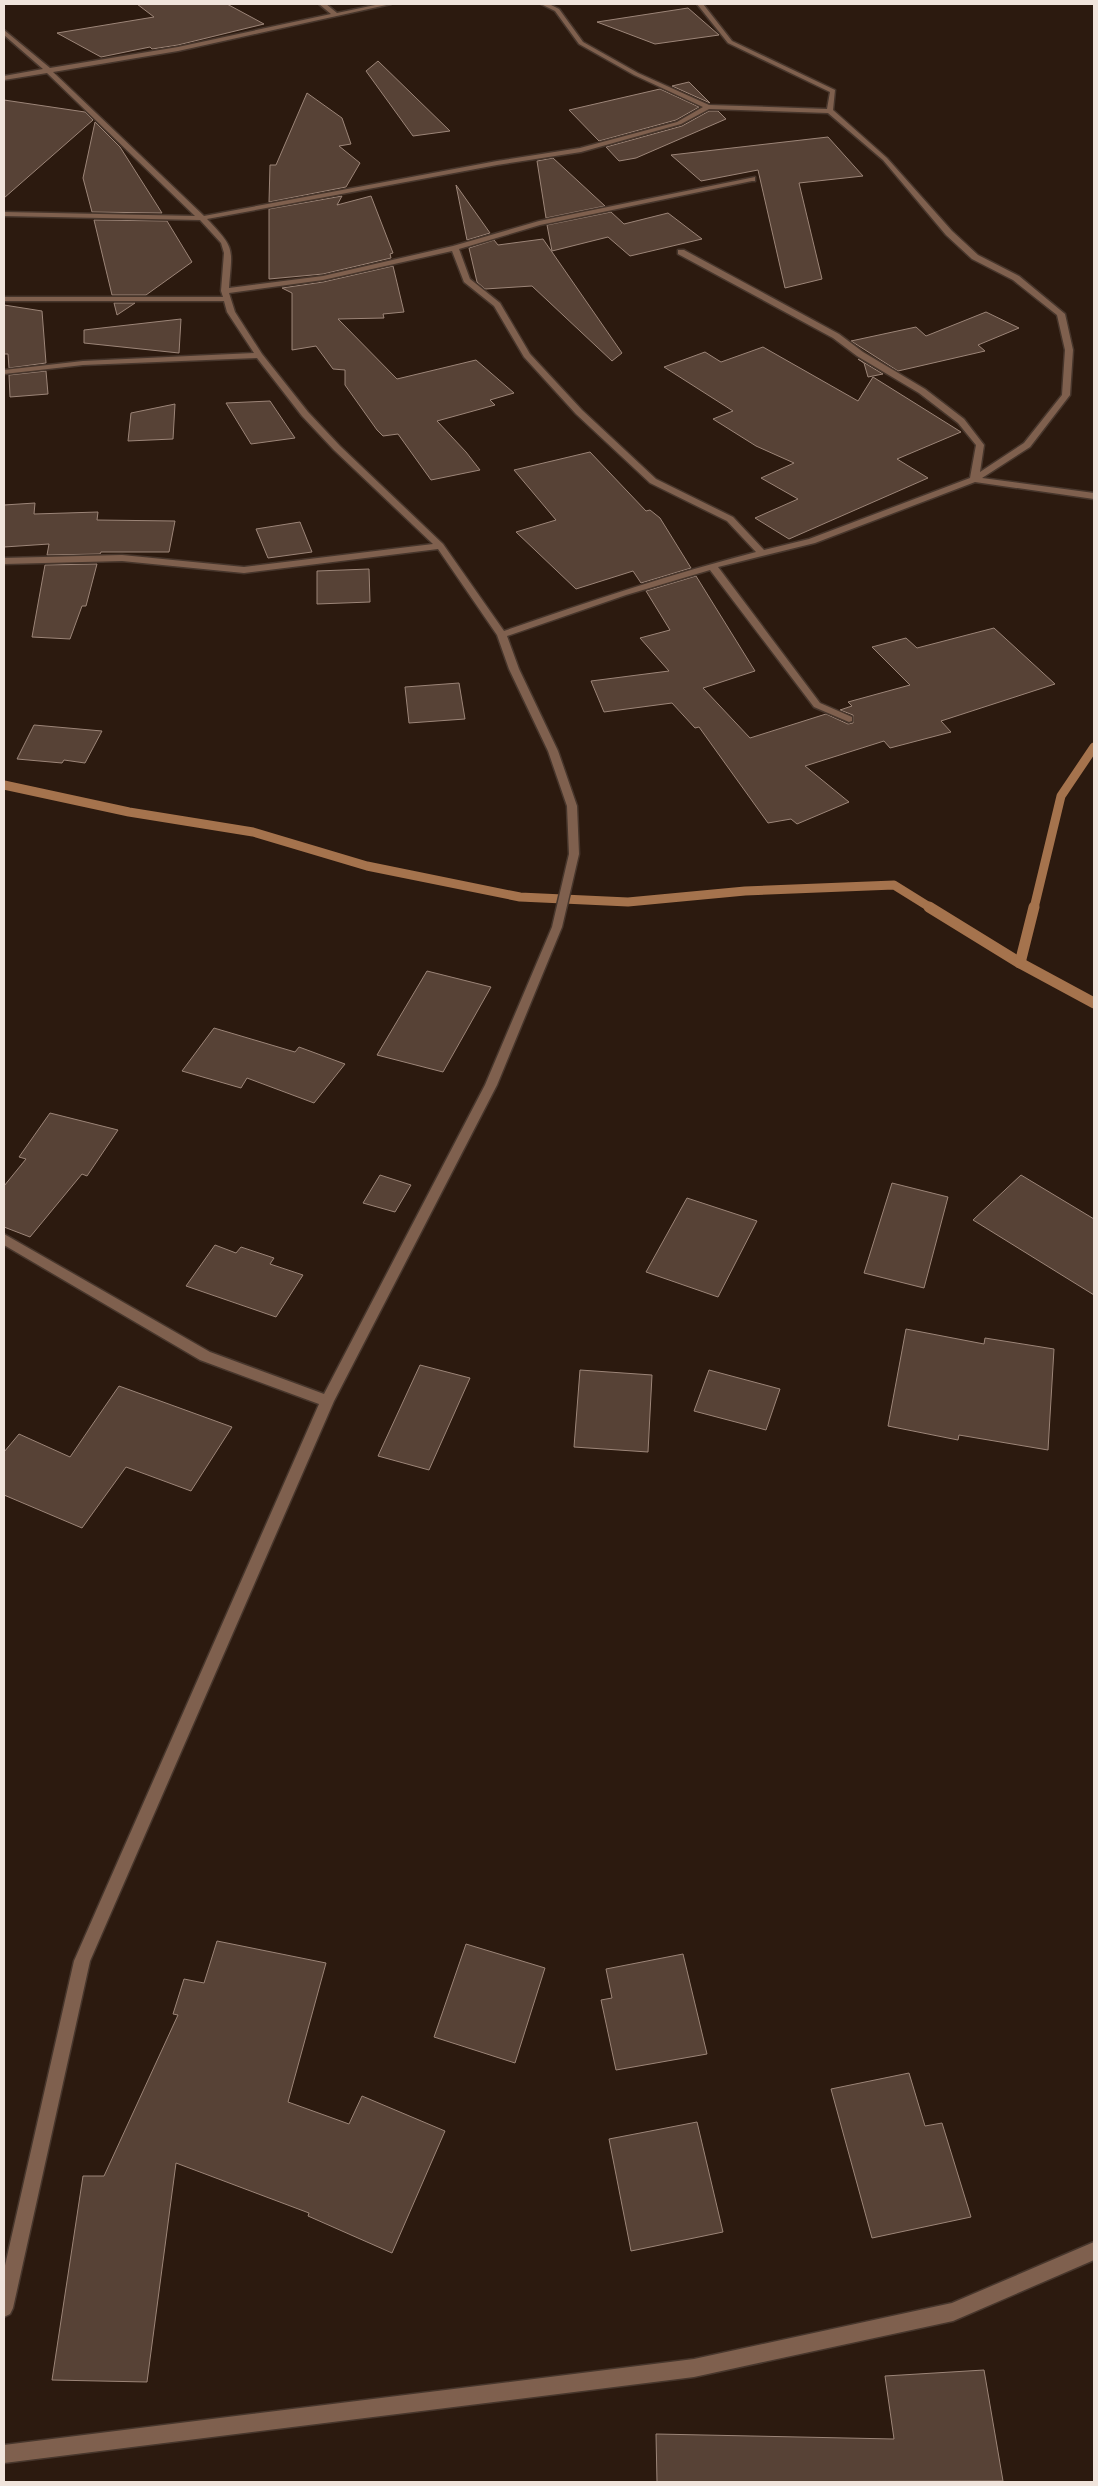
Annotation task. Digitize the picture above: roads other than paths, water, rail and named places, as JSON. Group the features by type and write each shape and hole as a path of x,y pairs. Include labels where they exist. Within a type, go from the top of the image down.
{"street":[{"path":"322,4 336,15"},
{"path":"4,78 50,72 178,49 388,4"},
{"path":"502,635 623,592 712,566 812,541 974,480 1027,445 1066,395 1069,350 1061,314 1016,278 975,257 950,233 885,158 830,111 708,107 636,74 581,43 557,10 544,4"},
{"path":"700,4 730,42 833,91 830,111"},
{"path":"4,32 50,72 225,242 228,253 226,295 231,312 259,355 305,414 337,448 440,546 502,635 514,669 553,751 572,806 574,854 557,927 491,1085 328,1401 82,1961 4,2308"},
{"path":"4,214 202,218 497,163 581,150 679,123 708,107"},
{"path":"4,300 226,295 323,278 455,248 539,223 752,179"},
{"path":"455,248 468,280 497,305 527,355 579,412 653,480 730,519 762,554"},
{"path":"681,252 836,336 860,354 922,391 960,421 980,445 974,480"},
{"path":"4,372 83,363 259,355"},
{"path":"974,480 1094,496"},
{"path":"4,561 122,558 244,570 440,546"},
{"path":"712,566 817,705 849,719"},
{"path":"4,1239 205,1356 328,1401"},
{"path":"4,2454 694,2368 953,2312 1094,2251"}],"waterway":[{"path":"1034,908 1061,796 1094,747"},
{"path":"4,785 129,812 253,832 367,866 520,897 628,902 745,891 894,885 931,908"},
{"path":"929,907 1020,963"},
{"path":"1020,963 1034,907"},
{"path":"1020,963 1094,1003"}]}
